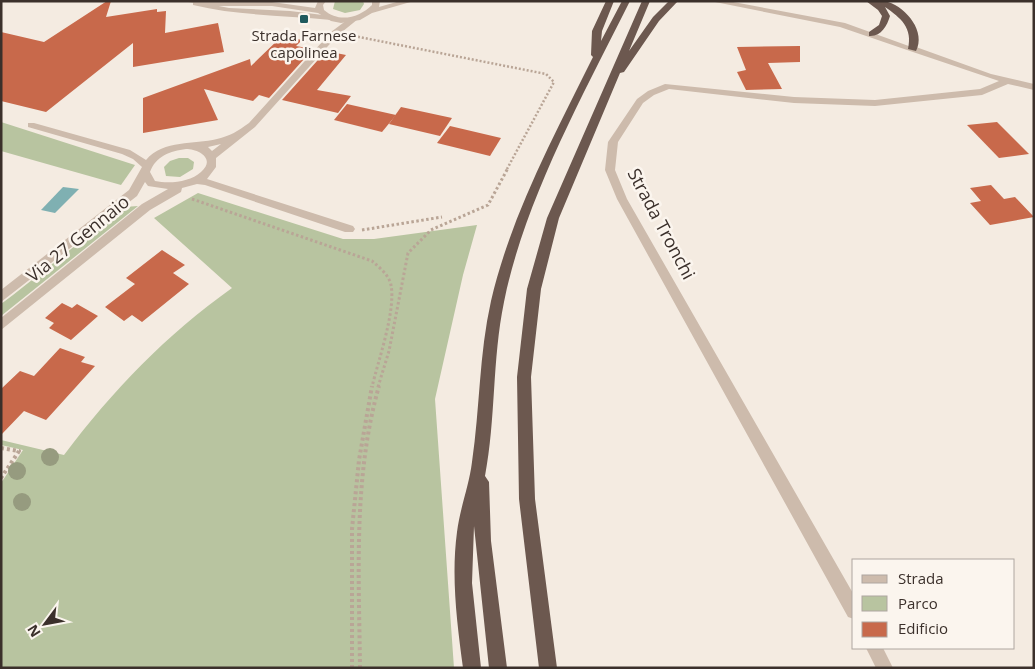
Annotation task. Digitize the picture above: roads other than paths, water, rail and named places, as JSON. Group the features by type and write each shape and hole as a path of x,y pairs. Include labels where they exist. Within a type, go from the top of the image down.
{"highway":[{"path":"593,66 596,55 597,31 610,1"},
{"path":"472,668 466,611 463,550 468,513 478,471 491,342 506,266 528,204 626,1"},
{"path":"610,88 619,59 646,1"},
{"path":"548,668 527,498 524,377 534,289 553,218 590,127 610,88 656,19 674,1"},
{"path":"870,1 881,8 886,16 883,26 872,34"},
{"path":"881,1 907,20 914,30 916,38 913,48"},
{"path":"482,431 484,541 498,668"}],"street":[{"path":"186,1 229,10 284,12 354,19"},
{"path":"272,4 294,1"},
{"path":"320,11 319,5 322,1"},
{"path":"372,11 376,1"},
{"path":"211,157 244,132 334,34 354,19 372,11 410,1"},
{"path":"714,1 842,25 913,48 1005,82 1034,86"},
{"path":"196,3 272,4 320,11 330,18 334,34"},
{"name":"Strada Tronchi","path":"852,607 622,198 610,170 613,142 640,101 651,93 668,86 794,100 875,103 982,92 1005,82"},
{"path":"31,125 126,152 137,157 146,169 147,179 152,184 169,188 195,180 209,169 211,157 208,152 194,146"},
{"path":"126,152 159,153 176,146 194,146 218,142 244,132"},
{"path":"146,169 159,153"},
{"name":"Via 27 Gennaio","path":"1,296 126,198 142,183 146,169"},
{"path":"195,180 349,229"},
{"name":"Via 27 Gennaio","path":"1,325 146,207 180,186"},
{"path":"875,649 885,668"}],"water":[{"path":"63,187 79,189 55,213 41,210"}],"place":[{"name":"Strada Farnese capolinea","path":"304,19"}]}
